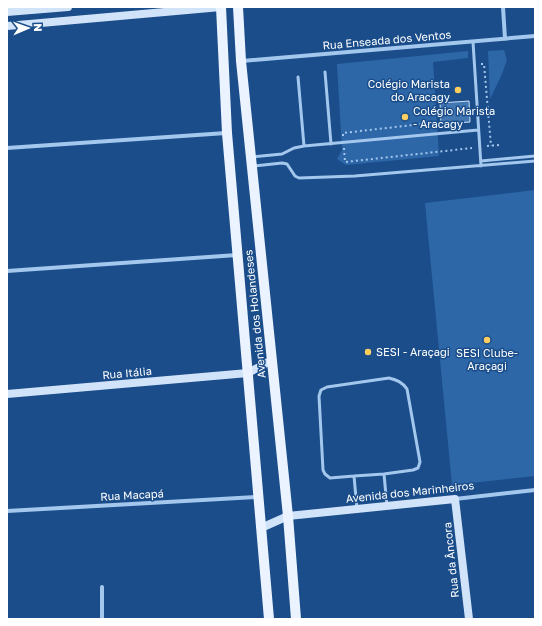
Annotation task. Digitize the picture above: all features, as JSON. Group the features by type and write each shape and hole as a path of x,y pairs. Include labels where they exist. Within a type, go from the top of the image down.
{"main road":[{"name":"Avenida dos Holandeses","path":"220,7 227,133 269,619"},
{"name":"Avenida dos Holandeses","path":"238,7 241,61 288,516 296,619"}],"street":[{"path":"7,12 68,7"},
{"path":"7,26 220,7"},
{"path":"503,7 505,39"},
{"name":"Rua Enseada dos Ventos","path":"241,61 535,36"},
{"path":"7,148 227,133"},
{"path":"7,271 237,255"},
{"path":"248,373 272,360"},
{"name":"Rua Itália","path":"7,394 248,373"},
{"name":"Avenida dos Marinheiros","path":"261,528 288,516 535,490"},
{"name":"Rua Macapá","path":"7,511 259,496"},
{"name":"Rua da Âncora","path":"455,499 469,619"},
{"path":"102,588 102,619"}],"lane":[{"path":"473,42 481,166"},
{"path":"325,72 332,144"},
{"path":"298,77 304,146"},
{"path":"252,162 304,146 478,130"},
{"path":"481,161 535,156"},
{"path":"252,162 287,164 295,176 299,178 336,177 481,166 535,160"},
{"path":"389,378 404,384 407,389 420,462 418,468 413,470 384,474 330,478 325,474 323,470 319,396 321,390 327,387 389,378"},
{"path":"384,474 387,506"},
{"path":"354,476 357,509"}],"path":[{"path":"475,65 484,64 490,146"},
{"path":"343,133 439,122"},
{"path":"348,162 500,144"}],"shaded area":[{"path":"504,50 507,60 490,99 488,51"},
{"path":"468,51 468,58 433,62 439,156 346,165 337,159 342,150 337,64"},
{"name":"SESI Clube- Araçagi","path":"535,190 535,476 452,485 425,203"}],"building":[{"path":"469,101 470,122 441,124 440,103"}],"place":[{"name":"Colégio Marista do Aracagy","path":"458,90"},
{"name":"Colégio Marista - Aracagy","path":"405,117"},
{"name":"SESI Clube- Araçagi","path":"487,340"},
{"name":"SESI - Araçagi","path":"368,352"}]}
